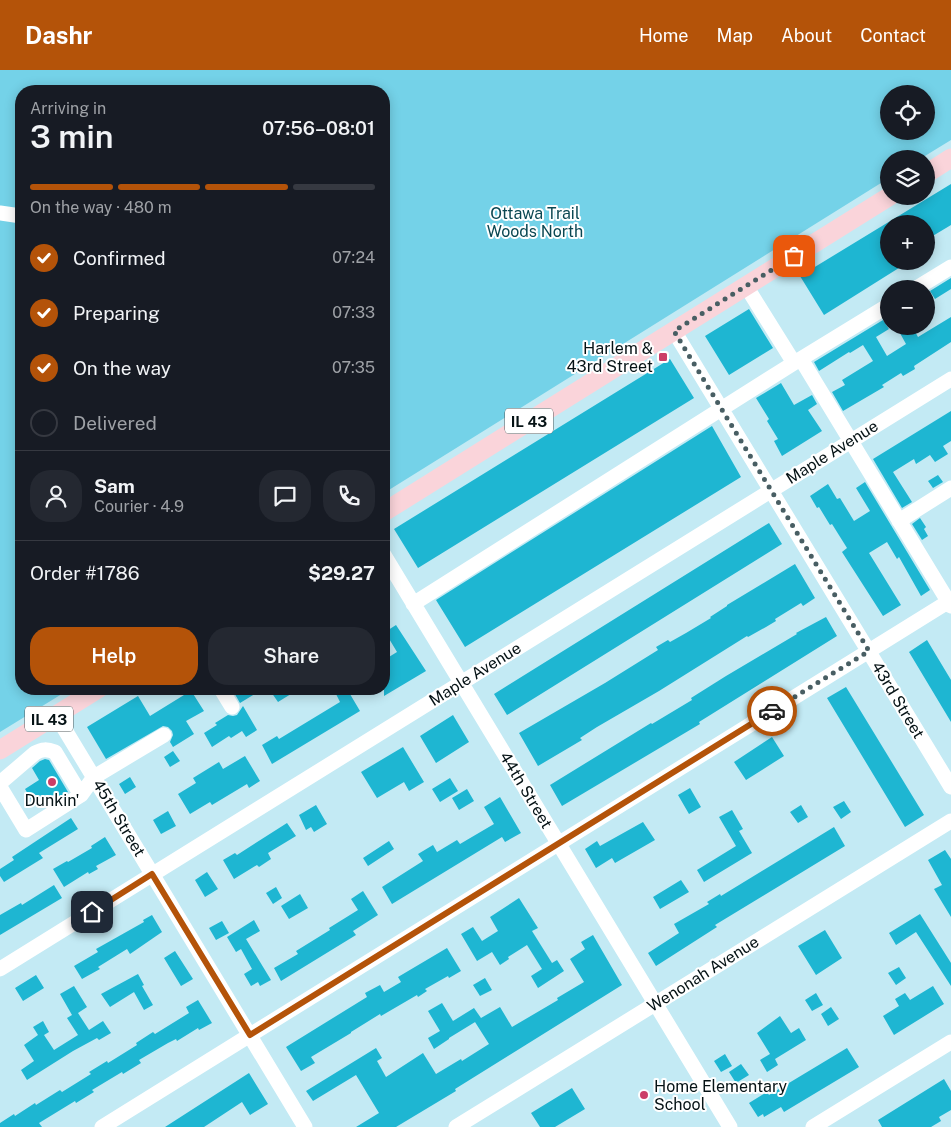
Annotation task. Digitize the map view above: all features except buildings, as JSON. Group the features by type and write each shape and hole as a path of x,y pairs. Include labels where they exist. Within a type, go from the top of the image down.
{"main road":[{"path":"935,168 951,158"},
{"name":"IL 43","path":"390,508 880,202"},
{"name":"IL 43","path":"0,750 88,695"}],"street":[{"path":"0,213 15,215"},
{"path":"930,280 951,267"},
{"path":"102,1127 869,651 950,603 851,441 746,286"},
{"path":"414,604 880,311"},
{"name":"43rd Street","path":"674,331 951,787"},
{"name":"Maple Avenue","path":"0,969 951,379"},
{"path":"899,521 951,488"},
{"name":"44th Street","path":"390,565 730,1127"},
{"path":"225,695 232,707"},
{"name":"45th Street","path":"56,715 305,1127"},
{"path":"0,787 26,830 81,795 94,777 164,735"},
{"path":"0,783 35,753 48,749 54,752 81,795"},
{"name":"Wenonah Avenue","path":"456,1127 951,821"},
{"path":"813,1127 951,1042"}],"green space":[{"name":"Ottawa Trail Woods North","path":"0,70 951,70 951,140 935,150 880,150 880,184 390,489 390,85 15,85 15,695 60,695 0,732"}],"way so far":[{"path":"772,711 869,651 674,331 794,256"}],"place":[{"name":"Harlem & 43rd Street","path":"663,357"},
{"name":"Dunkin'","path":"52,782"},
{"name":"Home Elementary School","path":"644,1095"}],"route":[{"path":"92,912 152,874 250,1035 772,711"}]}
